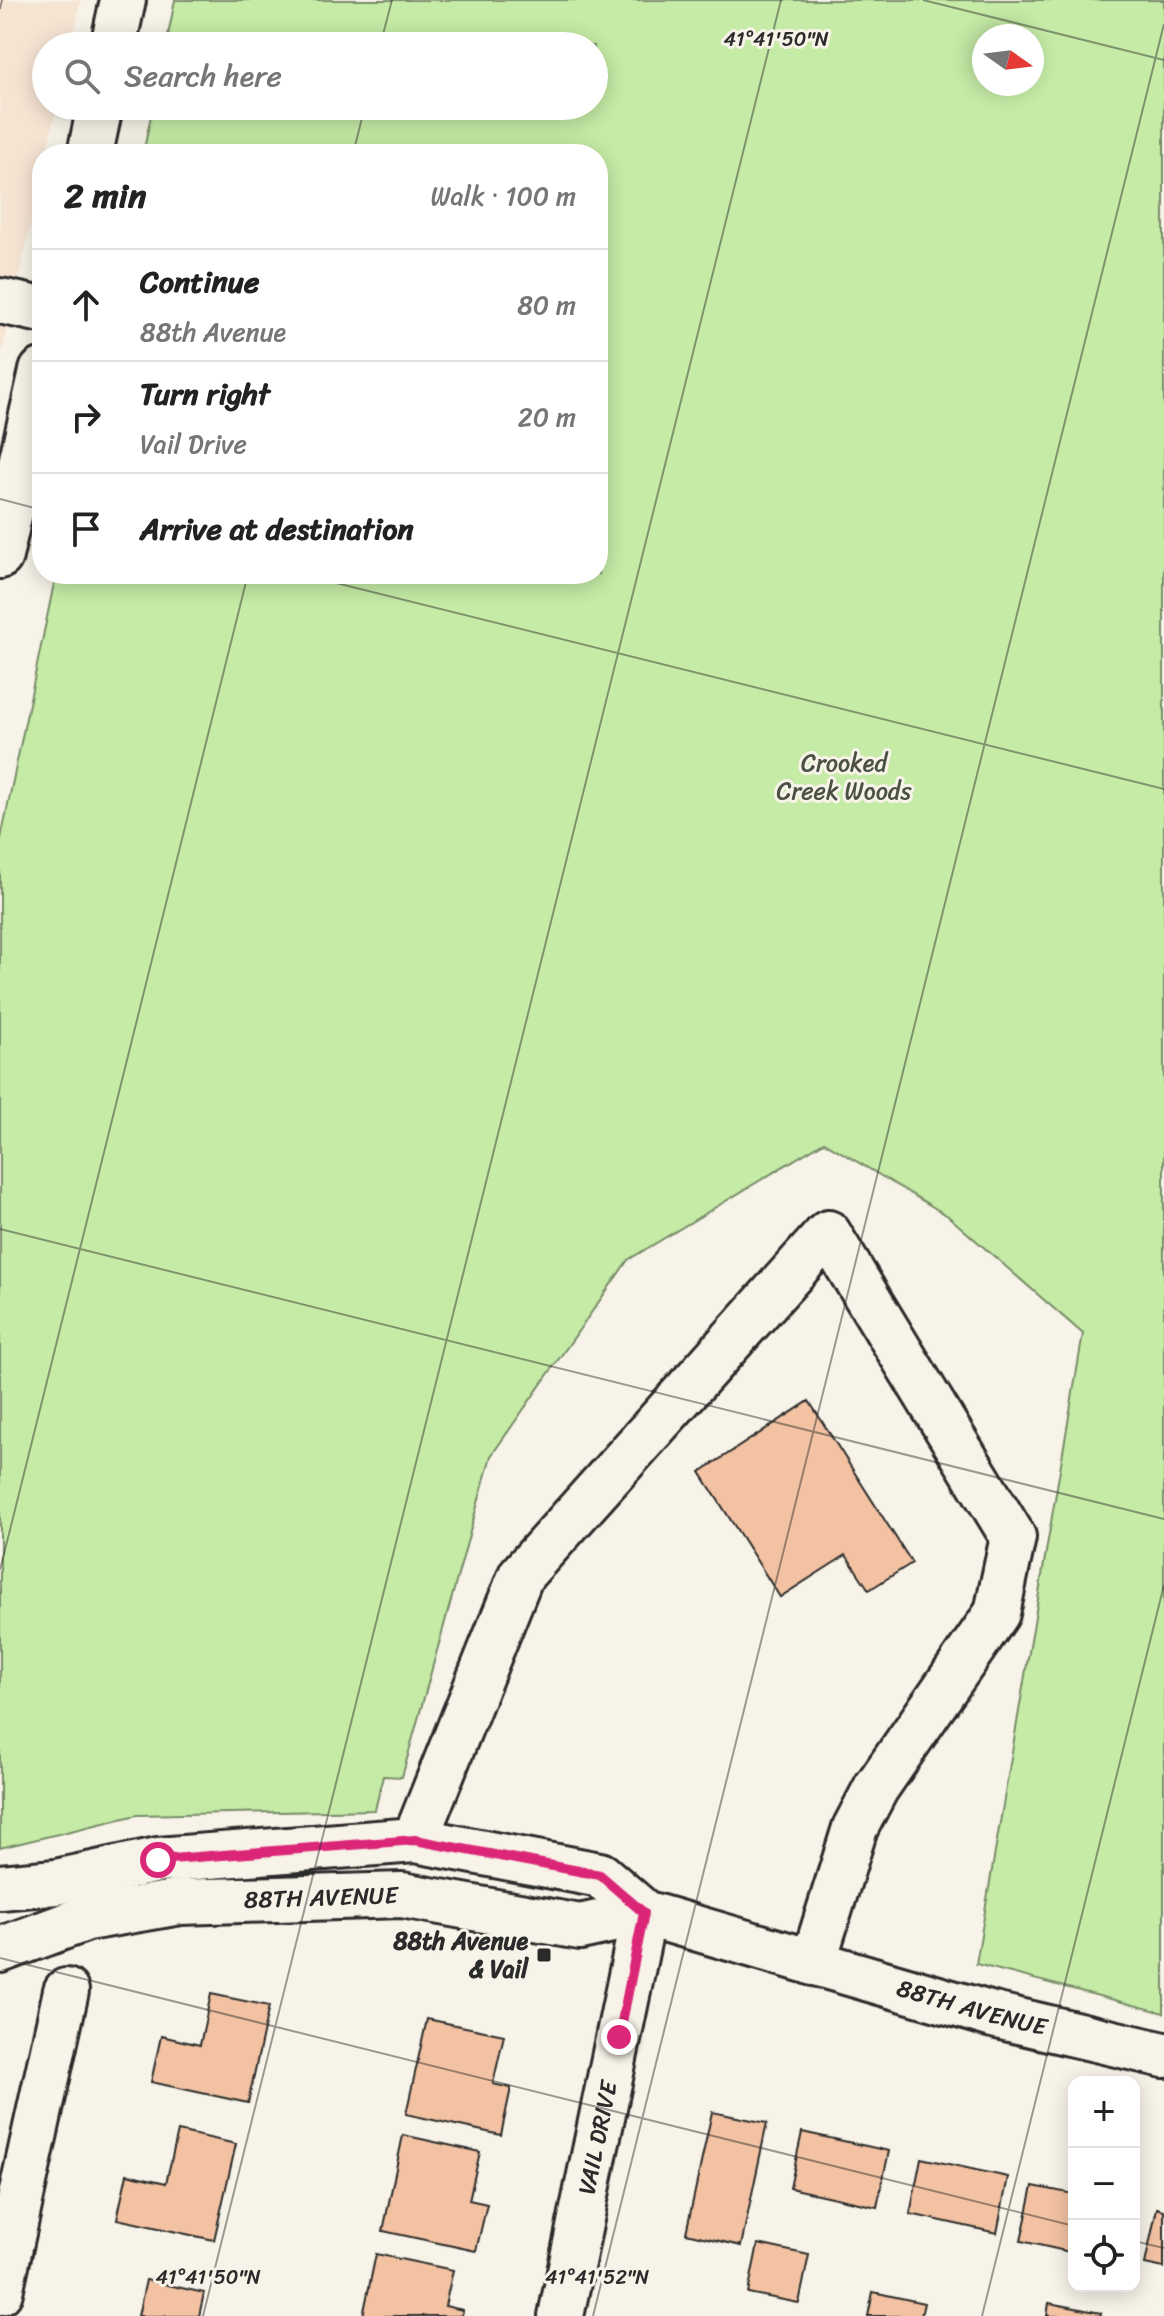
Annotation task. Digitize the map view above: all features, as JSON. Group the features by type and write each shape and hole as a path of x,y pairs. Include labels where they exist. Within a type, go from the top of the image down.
{"street":[{"path":"116,32 123,0"},
{"path":"92,144 97,120"},
{"path":"0,301 32,308"},
{"path":"0,556 32,415"},
{"path":"415,1840 521,1575 828,1233 1013,1537 997,1613 876,1788 855,1828 813,1963"},
{"name":"88TH AVENUE","path":"0,1887 56,1882 158,1860 415,1840 600,1875 644,1913 993,2015 1164,2055"},
{"name":"88TH AVENUE","path":"0,1950 87,1918 180,1902 402,1895 580,1927 644,1913"},
{"name":"VAIL DRIVE","path":"561,2316 644,1913"},
{"path":"0,2292 66,1991"}],"shaded area":[{"path":"0,0 81,0 74,32 32,32 32,120 54,120 48,144 32,144 32,218 0,359"}],"green space":[{"name":"Crooked Creek Woods","path":"175,0 1164,0 1164,2013 976,1964 1083,1334 948,1216 824,1142 628,1260 491,1456 402,1777 383,1776 375,1810 137,1815 0,1848 0,843 54,584 608,584 608,144 145,144 150,120 608,120 608,32 169,32"}],"building":[{"path":"809,1401 912,1563 869,1590 846,1555 780,1597 700,1472"},
{"path":"211,1994 269,2006 248,2103 151,2082 161,2036 200,2045"},
{"path":"427,2019 504,2035 493,2084 511,2088 501,2135 406,2114"},
{"path":"712,2112 767,2123 741,2246 686,2233"},
{"path":"178,2131 236,2144 214,2240 117,2219 127,2174 166,2183"},
{"path":"802,2132 889,2151 877,2207 790,2188"},
{"path":"403,2135 480,2152 469,2200 487,2204 476,2251 383,2231"},
{"path":"921,2158 1008,2177 997,2233 910,2214"},
{"path":"1033,2186 1068,2193 1068,2252 1021,2241"},
{"path":"1157,2208 1164,2210 1164,2268 1145,2264"},
{"path":"758,2244 809,2255 799,2303 748,2293"},
{"path":"376,2254 453,2270 445,2306 463,2310 462,2316 363,2316"},
{"path":"146,2280 204,2293 199,2316 138,2316"},
{"path":"873,2292 924,2303 921,2316 868,2316"},
{"path":"1049,2303 1101,2313 1100,2316 1047,2316"}],"place":[{"name":"88th Avenue & Vail","path":"544,1955"}],"route":[{"path":"158,1860 415,1840 600,1875 644,1913 619,2037"}]}
